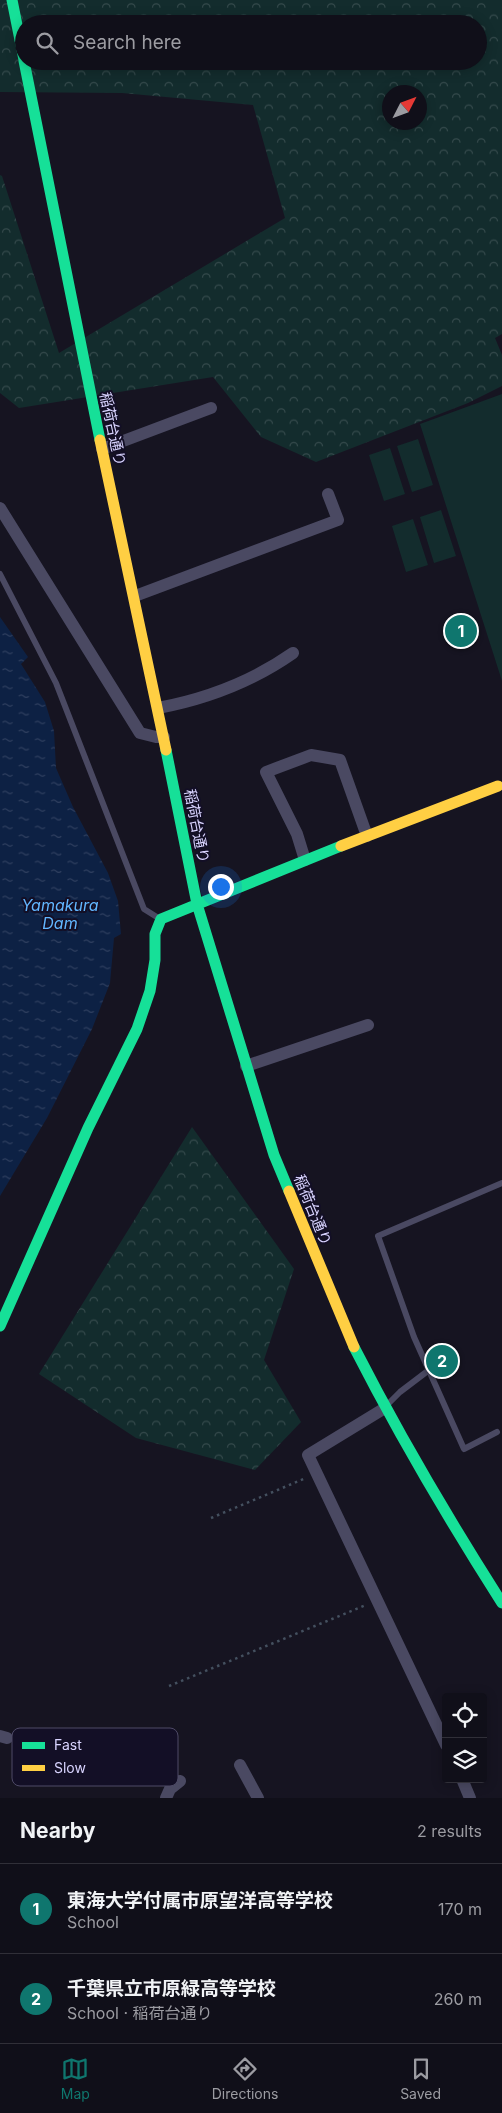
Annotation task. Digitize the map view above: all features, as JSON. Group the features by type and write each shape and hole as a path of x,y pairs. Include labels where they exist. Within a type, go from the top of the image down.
{"street":[{"name":"稲荷台通り","path":"12,0 15,15"},
{"name":"稲荷台通り","path":"26,70 197,904 246,1066 278,1164 352,1343 385,1408 448,1519 502,1604"},
{"path":"102,448 211,408"},
{"path":"134,596 338,520 328,494"},
{"path":"0,508 140,733 164,737"},
{"path":"158,708 189,702 224,690 282,662 293,654"},
{"path":"305,860 297,834 266,772 311,755 340,760 367,836"},
{"path":"0,1326 88,1128 136,1029 150,991 155,960 155,934 161,919 305,860 500,786"},
{"path":"246,1066 368,1025"},
{"path":"385,1408 308,1455 443,1738"},
{"path":"240,1765 258,1798"},
{"path":"464,1783 470,1798"},
{"path":"166,1798 170,1789 174,1786"}],"lane":[{"path":"0,574 56,683 144,909 161,919"},
{"path":"497,1432 464,1449 414,1337 378,1236 502,1184"},
{"path":"385,1408 400,1392 429,1370"}],"path":[{"path":"211,1518 316,1473"},
{"path":"169,1686 377,1600"}],"green space":[{"path":"0,0 502,0 502,334 495,338 502,355 502,386 468,403 316,462 261,437 213,377 19,408 0,393 0,175 2,176 59,353 285,218 253,105 122,93 0,92"},
{"path":"502,394 502,681 420,424"},
{"path":"418,439 433,485 412,492 397,446"},
{"path":"390,448 405,494 384,501 369,455"},
{"path":"441,510 456,556 434,563 420,517"},
{"path":"413,519 428,565 406,572 392,526"},
{"path":"192,1127 294,1269 264,1360 301,1422 255,1470 136,1438 39,1374"}],"water":[{"name":"Yamakura Dam","path":"0,617 28,657 21,664 45,702 54,731 56,768 73,807 108,873 118,901 121,934 114,938 110,983 92,1029 47,1118 0,1196"}],"traffic: fast":[{"path":"12,0 15,15"},
{"path":"26,70 100,440"},
{"path":"166,750 197,904 274,1155 289,1191"},
{"path":"0,1326 88,1128 137,1029 150,991 155,960 155,934 161,919 341,846"},
{"path":"354,1347 425,1477 502,1603"}],"traffic: slow":[{"path":"100,440 166,750"},
{"path":"341,846 498,786"},
{"path":"289,1191 354,1347"}],"place":[{"name":"東海大学付属市原望洋高等学校","path":"461,631"},
{"name":"千葉県立市原緑高等学校","path":"442,1361"}]}
